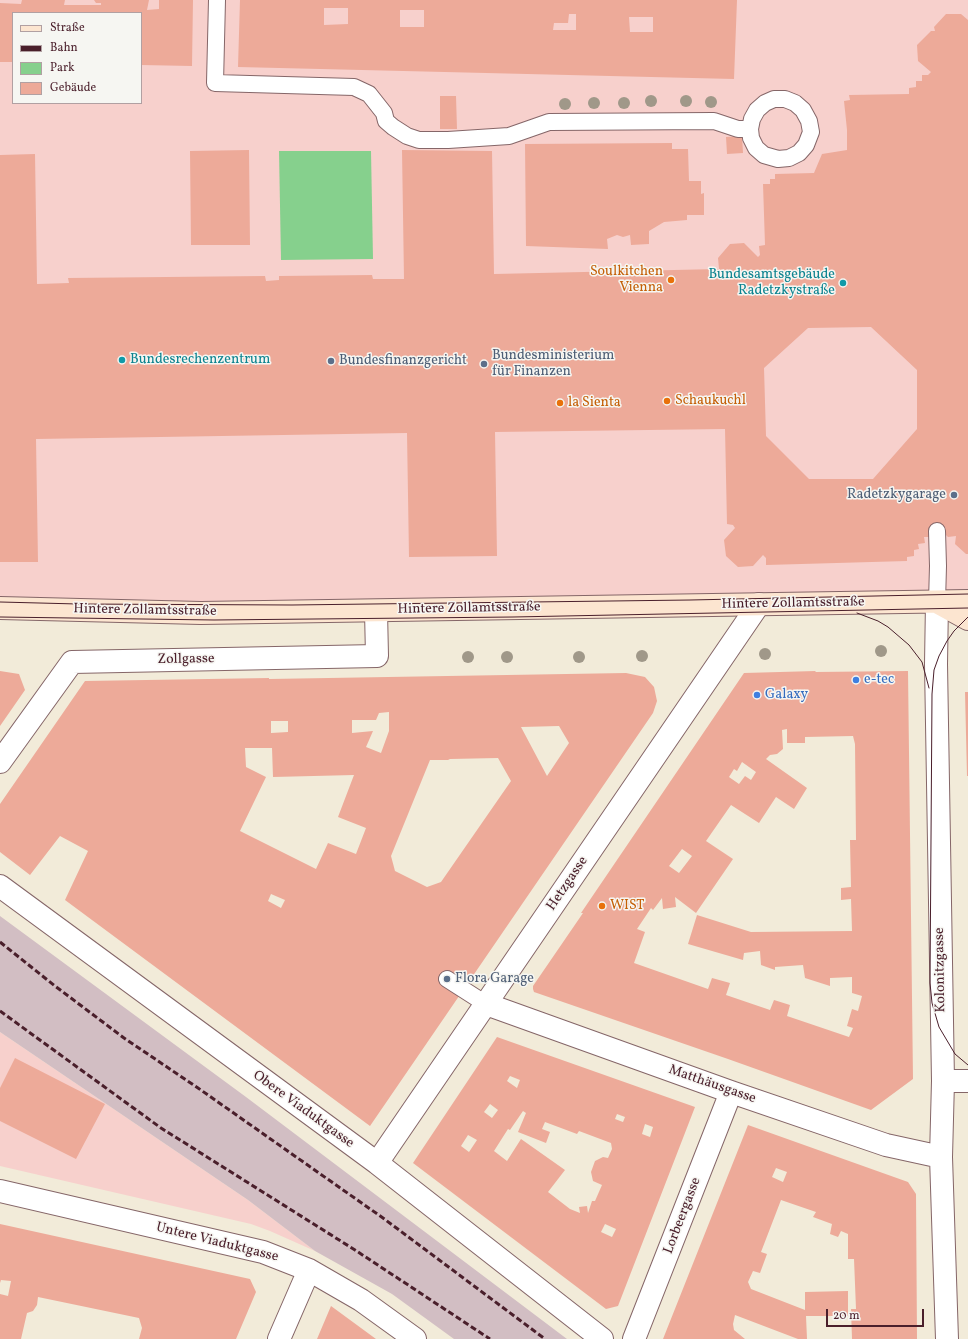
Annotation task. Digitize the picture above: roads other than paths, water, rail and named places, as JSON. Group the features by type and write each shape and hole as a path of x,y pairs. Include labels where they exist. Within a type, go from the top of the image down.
{"street":[{"name":"Hintere Zollamtsstraße","path":"0,608 201,613 968,601"},
{"name":"Hintere Zollamtsstraße","path":"937,602 968,619"},
{"name":"Kolonitzgasse","path":"937,602 936,664 943,1082 941,1158 947,1339"},
{"name":"Hetzgasse","path":"377,1163 759,604"},
{"name":"Zollgasse","path":"0,762 72,662 377,656 376,611"},
{"name":"Obere Viaduktgasse","path":"0,886 377,1163 602,1339"},
{"name":"Matthäusgasse","path":"486,1004 731,1092 886,1145 941,1158"},
{"path":"943,1082 968,1081"},
{"name":"Lorbeergasse","path":"634,1339 731,1092"},
{"name":"Untere Viaduktgasse","path":"0,1191 263,1252 309,1270 361,1300 415,1339"},
{"path":"279,1339 309,1270"}],"lane":[{"path":"217,0 215,83 354,87 369,94 384,113 386,121 393,128 418,140 448,140 509,136 549,122 714,121 738,129 750,129"},
{"path":"937,531 937,602"},
{"path":"447,979 486,1004"}],"tram line":[{"path":"0,602 292,605 690,600 968,594"},
{"path":"0,617 214,620 513,617 968,608"},
{"path":"857,613 878,621 888,627 909,645 922,662 929,688"},
{"path":"968,617 954,631 947,641 934,670 932,694 930,983 932,1003 939,1027 955,1054 968,1065"}],"railway":[{"path":"0,942 124,1038 383,1218 545,1339"},
{"path":"0,1011 161,1128 355,1250 490,1339"}],"place":[{"name":"Soulkitchen Vienna","path":"671,280"},
{"name":"Bundesamtsgebäude Radetzkystraße","path":"843,283"},
{"name":"Bundesrechenzentrum","path":"122,360"},
{"name":"Bundesfinanzgericht","path":"331,361"},
{"name":"Bundesministerium für Finanzen","path":"484,364"},
{"name":"Schaukuchl","path":"667,401"},
{"name":"la Sienta","path":"560,403"},
{"name":"Radetzkygarage","path":"954,495"},
{"name":"e-tec","path":"856,680"},
{"name":"Galaxy","path":"757,695"},
{"name":"WIST","path":"602,906"},
{"name":"Flora Garage","path":"447,979"}]}
